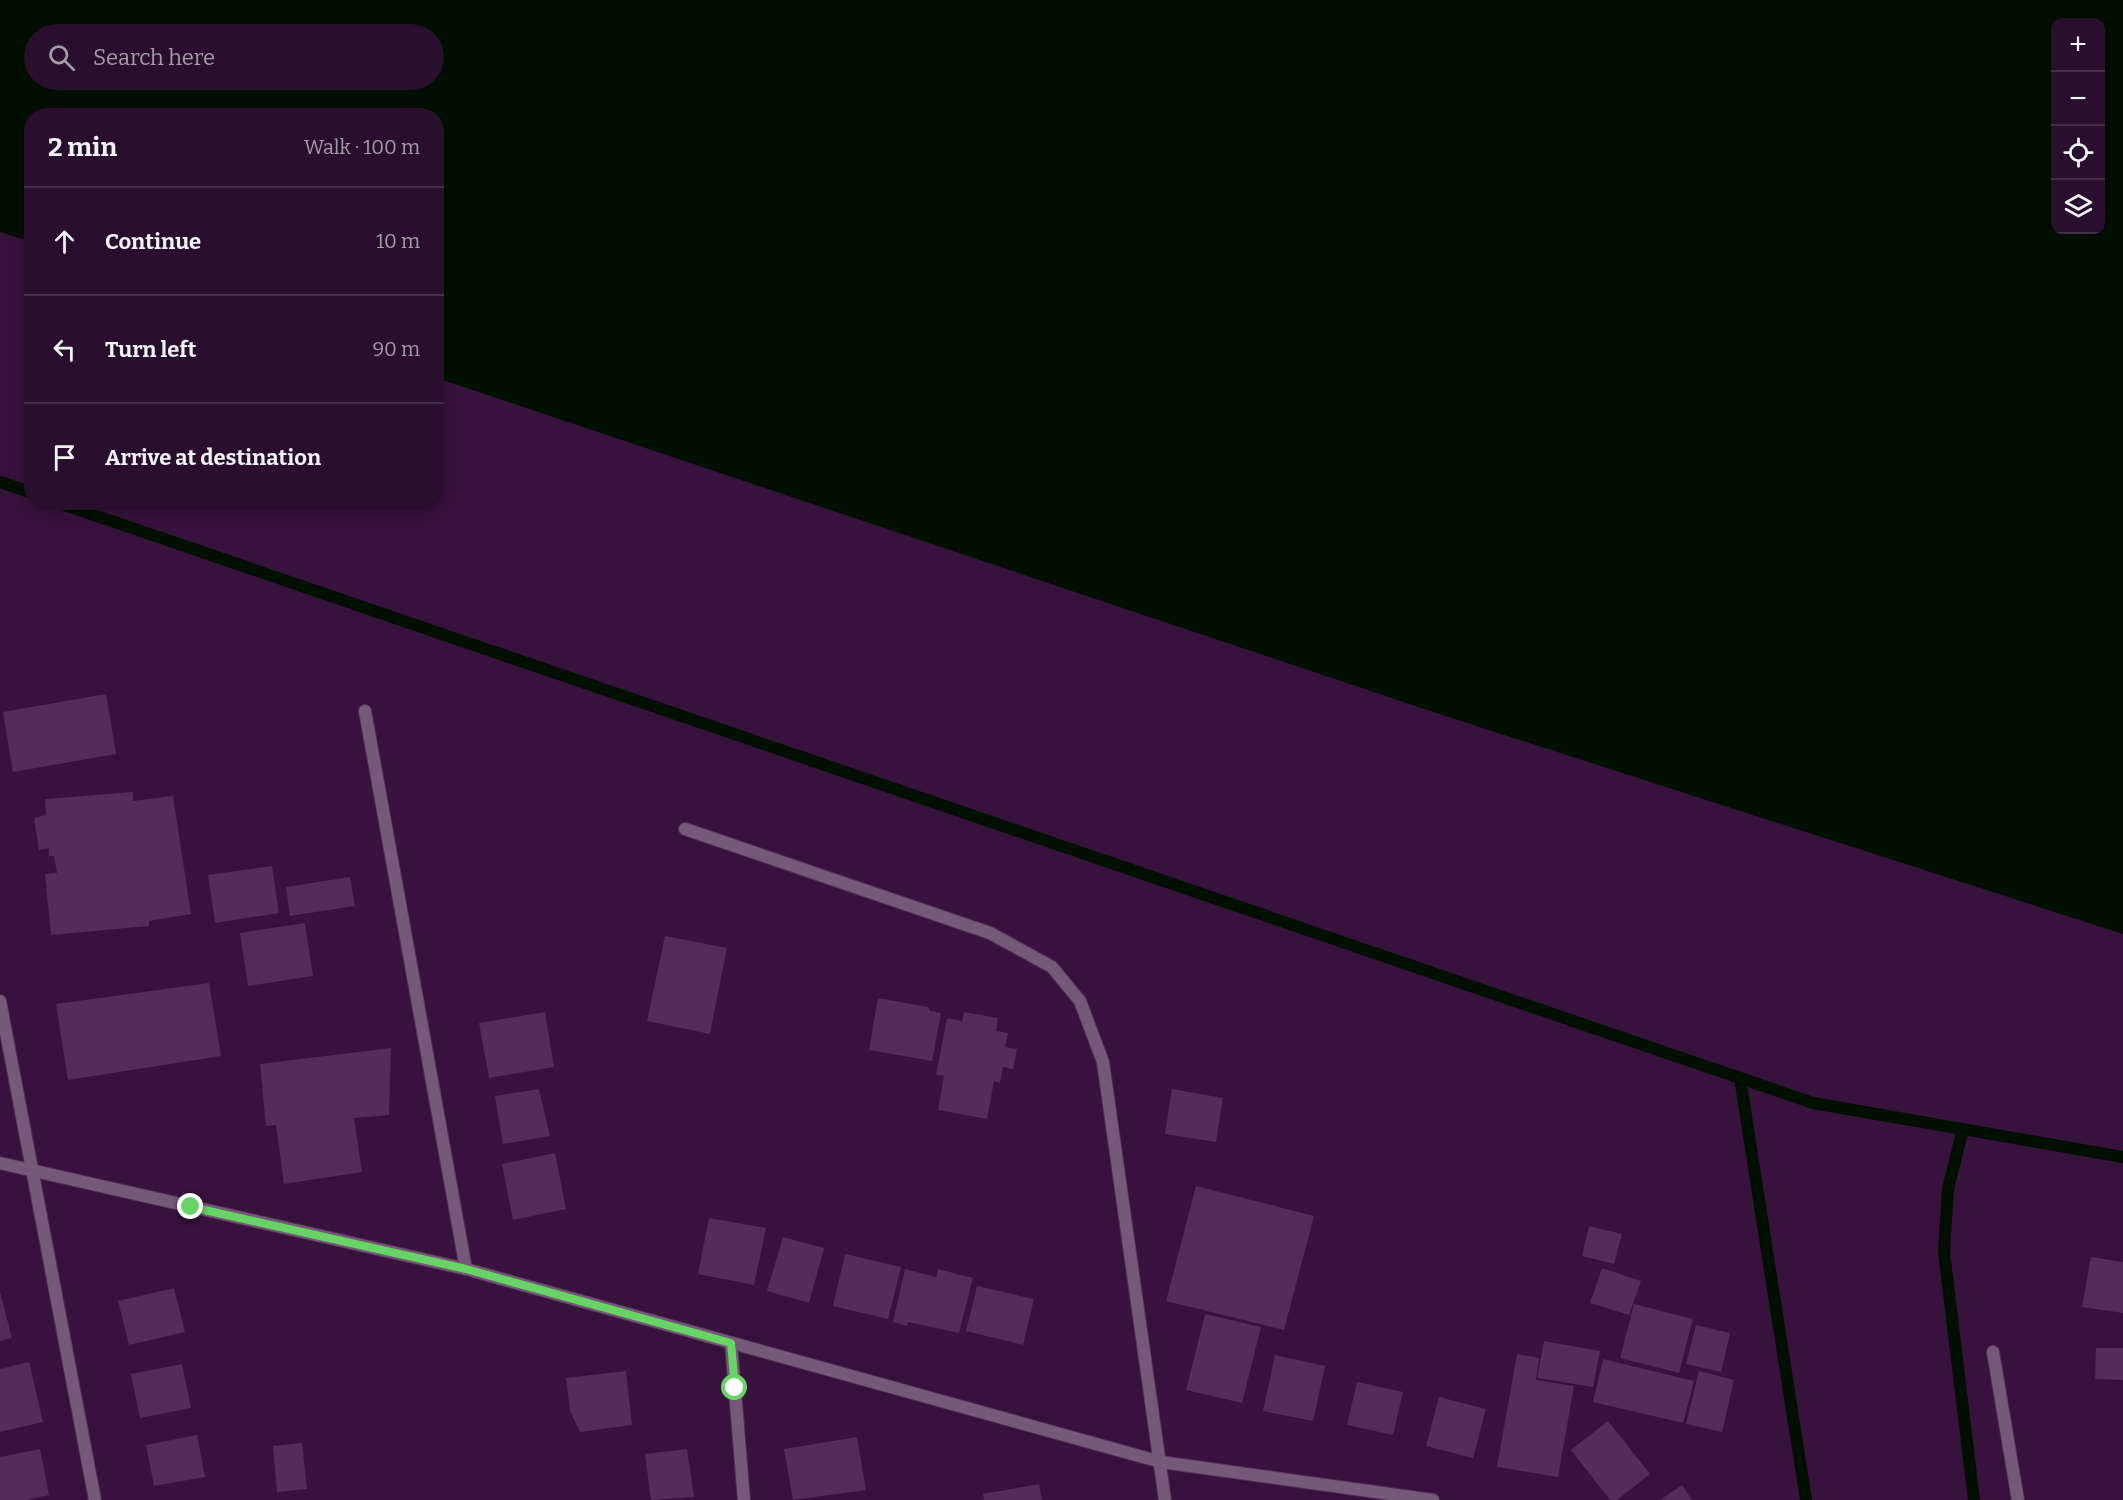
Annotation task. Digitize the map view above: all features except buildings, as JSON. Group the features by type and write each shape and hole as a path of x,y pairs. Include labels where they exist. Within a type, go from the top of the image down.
{"street":[{"path":"365,711 466,1269"},
{"path":"685,828 990,933 1052,967 1080,1001 1104,1062 1165,1500"},
{"path":"0,1001 30,1170 95,1500"},
{"path":"0,1163 466,1269 1161,1462 1433,1500"},
{"path":"731,1343 744,1500"},
{"path":"1993,1352 2018,1500"}],"shaded area":[{"path":"0,0 2123,0 2123,934 1430,711 444,380 444,108 24,108 24,240 0,232"}],"waterway":[{"path":"0,482 24,490"},
{"path":"79,510 1813,1103 2123,1157"},
{"path":"1740,1078 1806,1500"},
{"path":"1963,1129 1948,1189 1944,1252 1974,1500"}],"route":[{"path":"191,1207 466,1269 731,1343 735,1388"}]}
